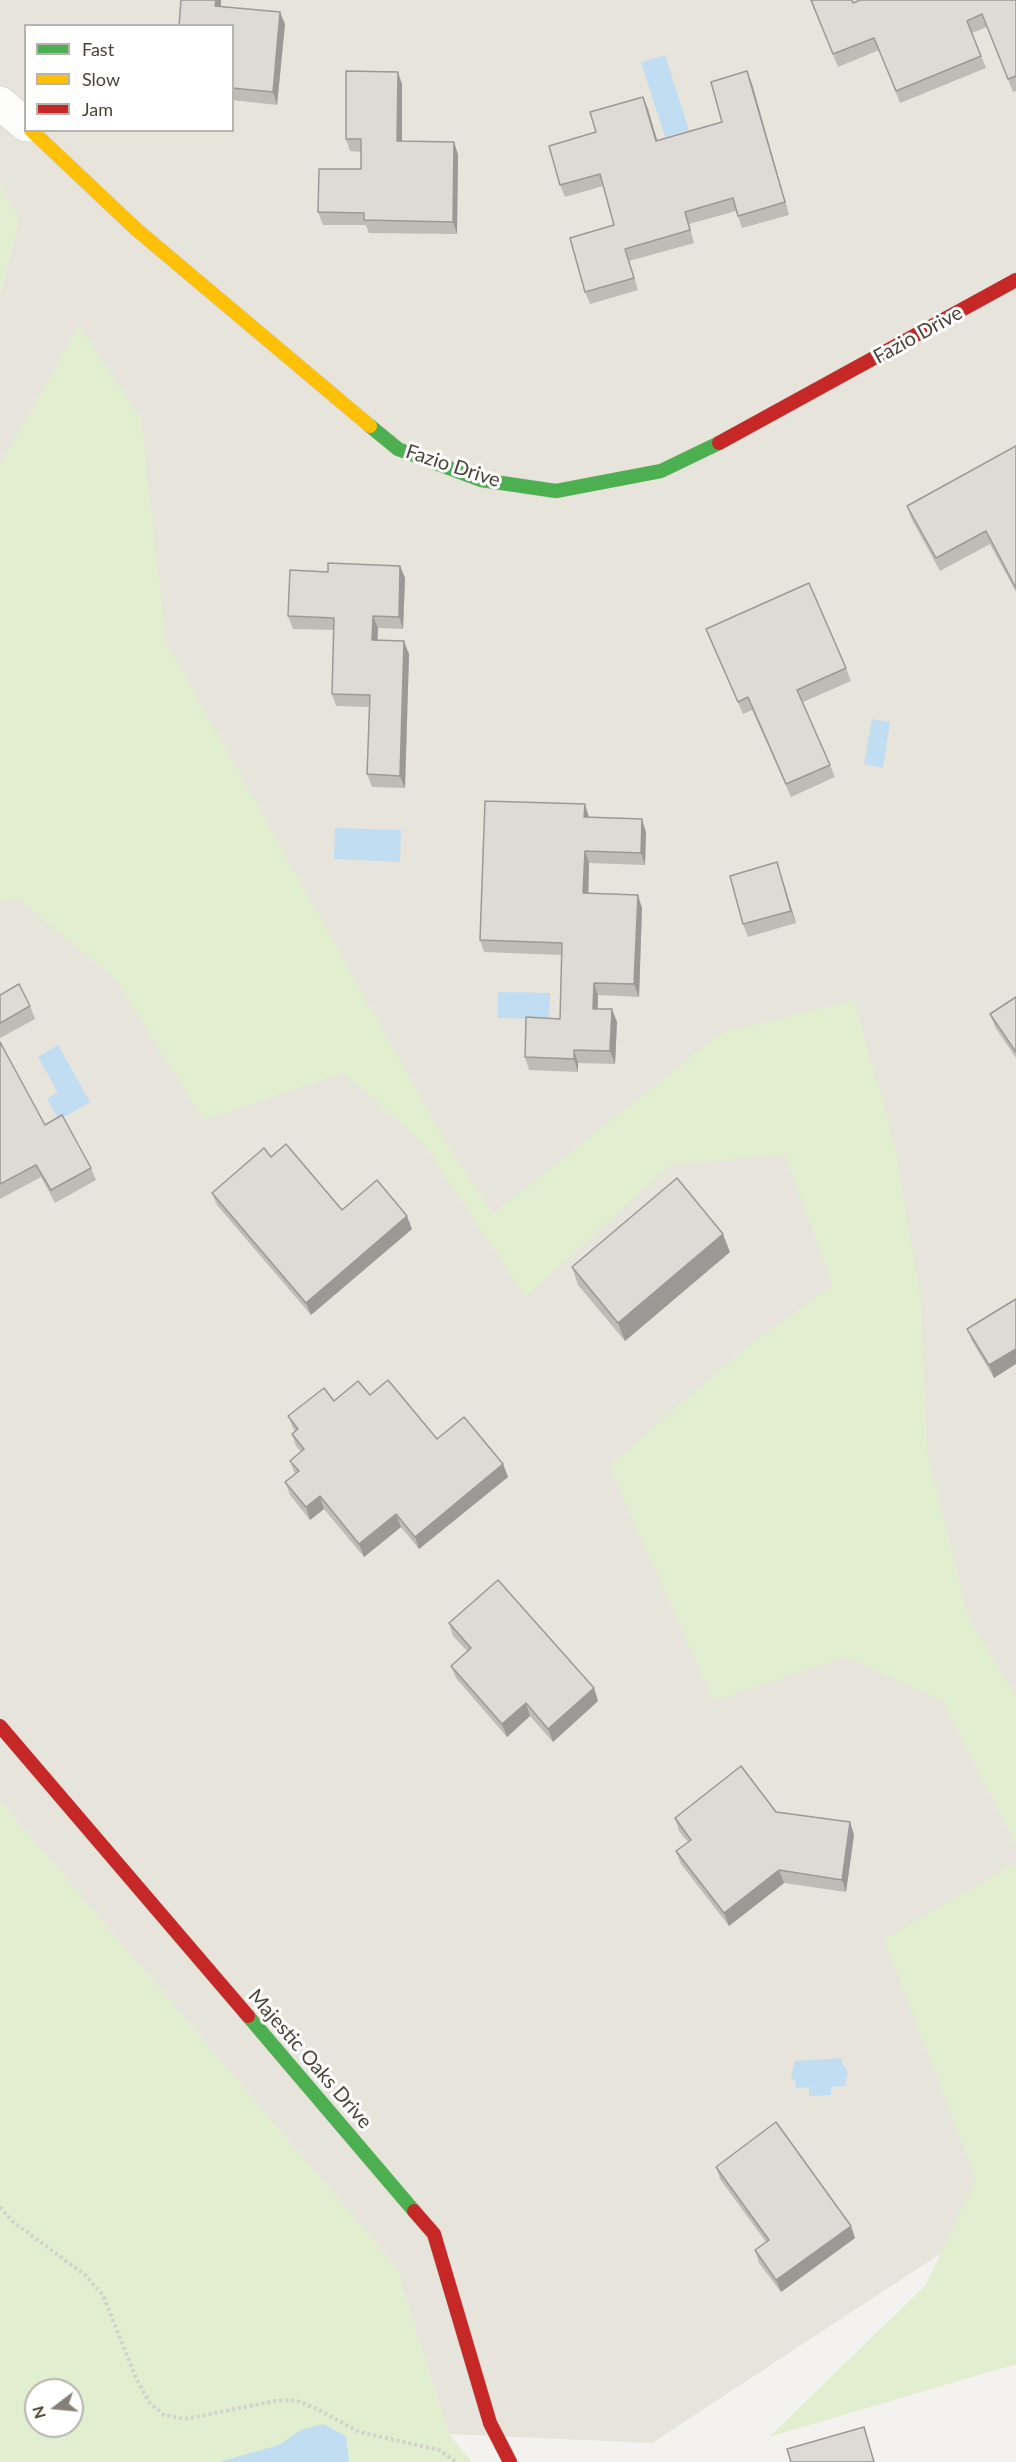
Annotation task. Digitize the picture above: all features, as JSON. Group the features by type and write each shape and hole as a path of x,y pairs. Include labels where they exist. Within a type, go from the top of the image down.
{"street":[{"path":"0,103 24,123"},
{"name":"Fazio Drive","path":"33,132 137,230 398,449 481,480 556,491 661,471 733,437 1016,280"},
{"name":"Majestic Oaks Drive","path":"0,1726 434,2234 490,2423 510,2462"}],"path":[{"path":"0,2207 12,2221 85,2275 103,2295 136,2378 149,2402 164,2415 185,2419 274,2401 295,2400 359,2432 439,2450 456,2462"}],"shaded area":[{"path":"0,0 1016,0 1016,2204 652,2443 449,2434 396,2267 0,1801 0,295 19,219 0,186"}],"green space":[{"path":"0,186 19,219 0,295"},
{"path":"79,326 141,419 166,642 446,1143 493,1214 721,1033 854,1000 893,1137 921,1300 927,1451 968,1617 1016,1697 1016,1845 943,1701 845,1657 714,1701 609,1466 749,1345 833,1285 785,1155 671,1164 526,1297 422,1142 344,1073 204,1120 116,980 19,899 0,902 0,465"},
{"path":"0,1801 396,2267 449,2434 472,2462 0,2462"},
{"path":"1016,1863 1016,2364 769,2437 925,2286 976,2179 884,1939"}],"water":[{"path":"665,55 689,130 665,137 641,62"},
{"path":"872,719 890,722 883,768 864,764"},
{"path":"335,828 401,830 400,862 334,859"},
{"path":"498,992 550,993 549,1019 498,1018"},
{"path":"58,1045 90,1102 59,1120 47,1099 58,1092 38,1057"},
{"path":"842,2058 842,2063 848,2072 845,2086 831,2087 831,2095 809,2096 809,2087 796,2088 796,2083 791,2076 795,2061"},
{"path":"323,2424 346,2436 349,2462 219,2462 279,2445 301,2430"}],"building":[{"path":"181,0 216,0 215,6 280,12 273,92 234,88 234,24 179,24"},
{"path":"811,0 852,0 853,3 860,0 1016,0 1016,76 1008,79 982,14 967,21 981,56 896,91 874,38 833,54"},
{"path":"346,71 398,72 397,141 454,142 453,222 364,220 364,213 318,212 319,169 361,169 361,139 346,139"},
{"path":"747,71 785,202 738,216 733,198 685,212 690,230 625,249 634,278 585,292 570,238 614,225 600,174 560,185 549,146 596,132 590,112 643,97 656,141 722,122 711,82"},
{"path":"1016,446 1016,588 986,531 936,558 907,506"},
{"path":"328,563 400,566 399,617 373,616 372,640 404,641 400,776 367,774 370,695 332,694 334,618 288,616 290,570 328,572"},
{"path":"809,583 846,668 797,690 830,765 786,784 748,697 738,702 706,629"},
{"path":"485,801 585,804 584,817 642,819 641,853 585,851 583,893 638,895 634,984 594,983 593,1009 612,1009 610,1051 574,1050 574,1059 525,1057 526,1017 560,1019 562,943 480,940"},
{"path":"777,862 791,911 743,924 730,876"},
{"path":"19,984 30,1006 0,1023 0,995"},
{"path":"1016,997 1016,1052 990,1014"},
{"path":"0,1042 45,1125 62,1115 91,1168 51,1190 36,1165 0,1184"},
{"path":"286,1144 342,1210 377,1180 407,1216 306,1303 212,1193 264,1148 271,1157"},
{"path":"677,1178 723,1234 618,1323 572,1267"},
{"path":"1016,1299 1016,1349 989,1365 967,1329"},
{"path":"388,1380 437,1439 464,1417 503,1464 415,1537 396,1514 359,1544 320,1496 306,1507 285,1482 299,1471 290,1461 304,1449 292,1434 298,1429 288,1416 324,1388 334,1401 358,1381 370,1395"},
{"path":"498,1580 594,1688 548,1729 526,1703 502,1724 451,1666 471,1648 449,1623"},
{"path":"741,1766 776,1812 850,1822 842,1880 779,1870 724,1913 676,1851 691,1840 675,1818"},
{"path":"776,2122 851,2226 776,2280 755,2250 769,2240 716,2167"},
{"path":"864,2427 874,2462 791,2462 787,2449"}],"traffic: fast":[{"path":"370,426 398,449 481,480 556,491 661,471 719,443"},
{"path":"248,2016 414,2211"}],"traffic: slow":[{"path":"33,132 137,230 370,426"}],"traffic: jam":[{"path":"719,443 1016,280"},
{"path":"0,1726 248,2016"},
{"path":"414,2211 434,2234 490,2423 510,2462"}]}
